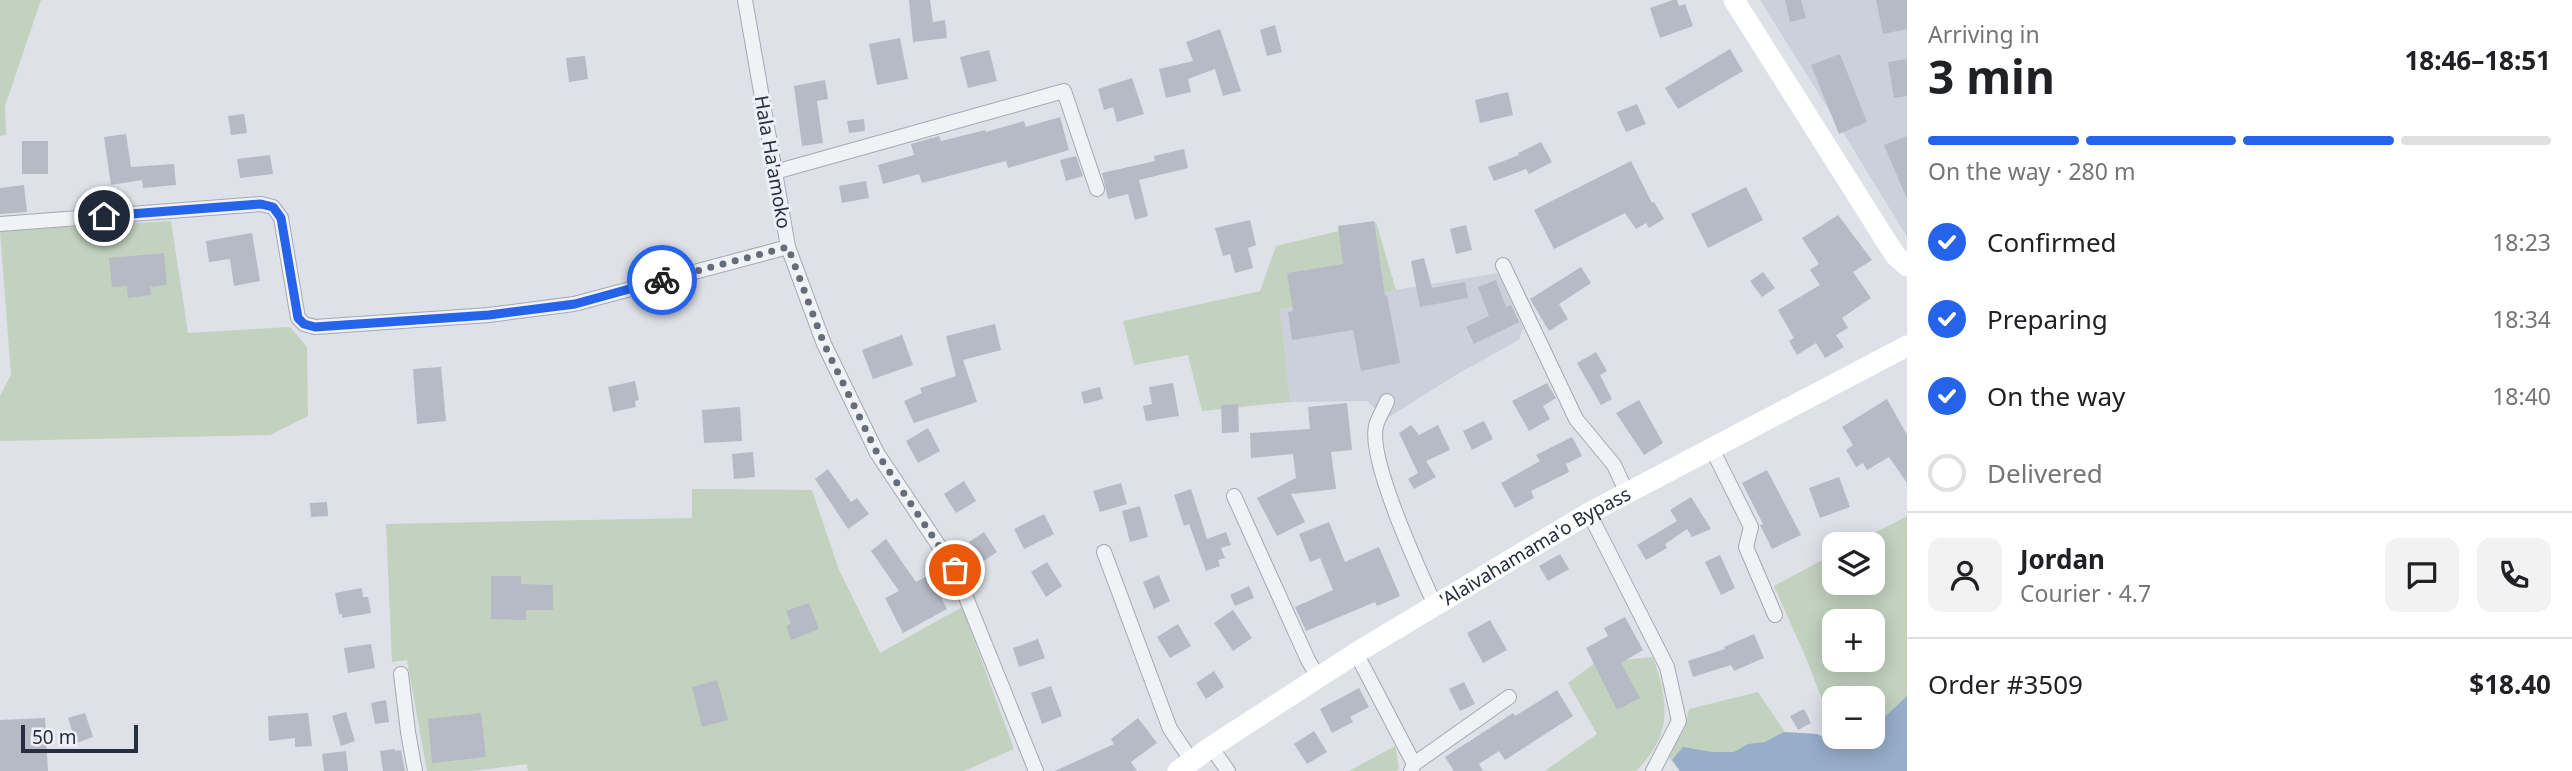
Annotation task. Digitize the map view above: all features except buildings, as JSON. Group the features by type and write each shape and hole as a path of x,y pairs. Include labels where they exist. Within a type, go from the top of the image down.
{"main road":[{"path":"1734,0 1901,260 1907,282"},
{"name":"'Alaivahamama'o Bypass","path":"1185,766 1356,653 1589,513 1907,346"}],"street":[{"name":"Hala Ha'amoko","path":"746,0 788,247 824,344 877,453 955,570 1036,771"},
{"path":"775,172 1064,91 1097,189"},
{"path":"0,224 261,204 273,207 281,218 298,318 304,324 315,327 489,315 575,304 788,247"},
{"path":"1503,265 1576,419 1614,465 1627,493"},
{"path":"1387,401 1376,427 1379,462 1405,538 1434,605"},
{"path":"1713,449 1751,527 1746,547 1775,615"},
{"path":"1234,496 1318,677"},
{"path":"1589,513 1667,667 1679,721 1653,771"},
{"path":"1104,552 1185,766"},
{"path":"1356,653 1412,767 1509,697"},
{"path":"401,674 415,771"},
{"path":"1211,747 1228,771"}],"shaded area":[{"path":"1760,0 1907,0 1907,237 1844,134"},
{"path":"1498,273 1523,328 1519,340 1459,373 1386,419 1367,401 1290,402 1280,309"}],"green space":[{"path":"0,0 41,0 5,106 6,135 0,136"},
{"path":"171,221 188,333 290,327 307,347 308,416 270,435 0,441 0,396 11,375 0,231"},
{"path":"1376,222 1396,290 1280,309 1290,402 1202,411 1188,355 1134,365 1123,321 1260,291 1276,246"},
{"path":"692,489 812,490 839,570 880,653 962,607 1014,749 964,771 528,771 527,764 471,771 427,771 407,660 392,662 386,524 692,518"},
{"path":"1907,516 1907,729 1885,741 1885,686 1822,686 1822,700 1774,586 1822,560 1822,595 1885,595 1885,532 1876,532"},
{"path":"1653,657 1662,689 1664,718 1657,744 1636,771 1545,771 1597,734 1568,683 1595,663"},
{"path":"1758,692 1785,732 1822,736 1822,749 1838,749 1680,771 1667,755 1684,730 1689,709"},
{"path":"1395,746 1399,768 1397,771 1349,771"}],"water":[{"path":"1907,696 1907,771 1680,771 1672,760 1683,747 1712,752 1734,752 1748,744 1765,742 1784,732 1817,734 1822,736 1822,749 1885,749 1885,717"}],"way so far":[{"path":"662,280 788,247 824,344 877,453 955,570"}],"route":[{"path":"104,216 261,204 273,207 281,218 298,318 304,324 315,327 489,315 575,304 662,280"}]}
